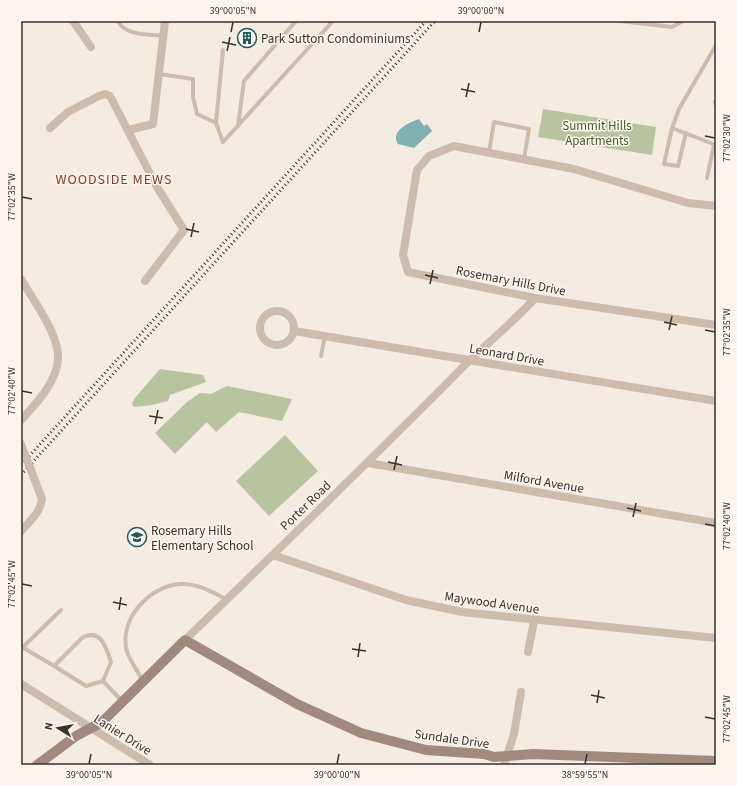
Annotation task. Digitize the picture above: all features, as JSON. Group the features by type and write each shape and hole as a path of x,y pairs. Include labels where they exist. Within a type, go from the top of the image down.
{"street":[{"path":"73,21 91,47"},
{"path":"128,130 153,124 165,21"},
{"path":"50,128 68,112 99,96 105,94 110,96 157,187 184,230 144,281"},
{"name":"Rosemary Hills Drive","path":"716,206 688,203 574,168 454,146 429,156 417,170 403,255 408,272 535,298 716,325"},
{"path":"21,279 48,325 56,343 58,360 47,388 21,420"},
{"name":"Porter Road","path":"37,765 76,736 102,722 368,463 469,360 522,312 535,298"},
{"path":"280,311 289,316 294,326 294,331 289,340 279,344 274,344 265,339 261,330 261,325 266,316 270,313 280,311"},
{"name":"Leonard Drive","path":"294,331 716,401"},
{"path":"21,444 42,499 41,506 36,515 21,531"},
{"name":"Milford Avenue","path":"368,463 715,525"},
{"name":"Maywood Avenue","path":"273,555 406,600 462,612 534,621 716,638"},
{"path":"528,652 534,621"},
{"name":"Sundale Drive","path":"185,640 297,704 361,733 426,750 484,754 505,761 533,754 716,761"},
{"name":"Lanier Drive","path":"21,684 150,765"},
{"path":"505,761 514,734 521,692"}],"lane":[{"path":"118,21 125,30 163,36"},
{"path":"238,126 244,81 296,21"},
{"path":"224,50 216,123 223,142 333,21"},
{"path":"620,21 672,27 683,21"},
{"path":"686,133 678,166 664,164 672,128 679,109 716,46"},
{"path":"159,74 193,79 193,97 197,114 216,123"},
{"path":"716,100 714,102 716,105"},
{"path":"489,152 494,122 501,123 529,129 524,159"},
{"path":"672,128 715,145 707,178"},
{"path":"321,356 325,336"},
{"path":"144,681 126,649 126,637 134,614 146,599 162,589 180,584 199,586 227,600"},
{"path":"60,610 22,647 86,686 103,681"},
{"path":"54,666 83,637 87,635 97,636 105,642 111,662 103,681"},
{"path":"103,681 122,701"}],"green space":[{"name":"Summit Hills Apartments","path":"543,109 656,127 652,155 538,137"},
{"path":"160,369 203,375 206,382 170,395 168,401 134,407 132,404 134,399"},
{"path":"227,386 292,399 282,421 239,412 216,432 207,422 175,454 155,433 187,402 200,393 211,394"},
{"path":"285,435 318,471 269,516 236,481"}],"water":[{"path":"419,119 424,126 427,124 432,131 414,148 398,144 396,135 398,131 405,125"}],"railway":[{"path":"21,465 426,21"},
{"path":"21,475 435,21"}],"place":[{"name":"Park Sutton Condominiums","path":"247,38"},
{"name":"Rosemary Hills Elementary School","path":"137,537"}],"district":[{"name":"WOODSIDE MEWS","path":"114,179"}]}
